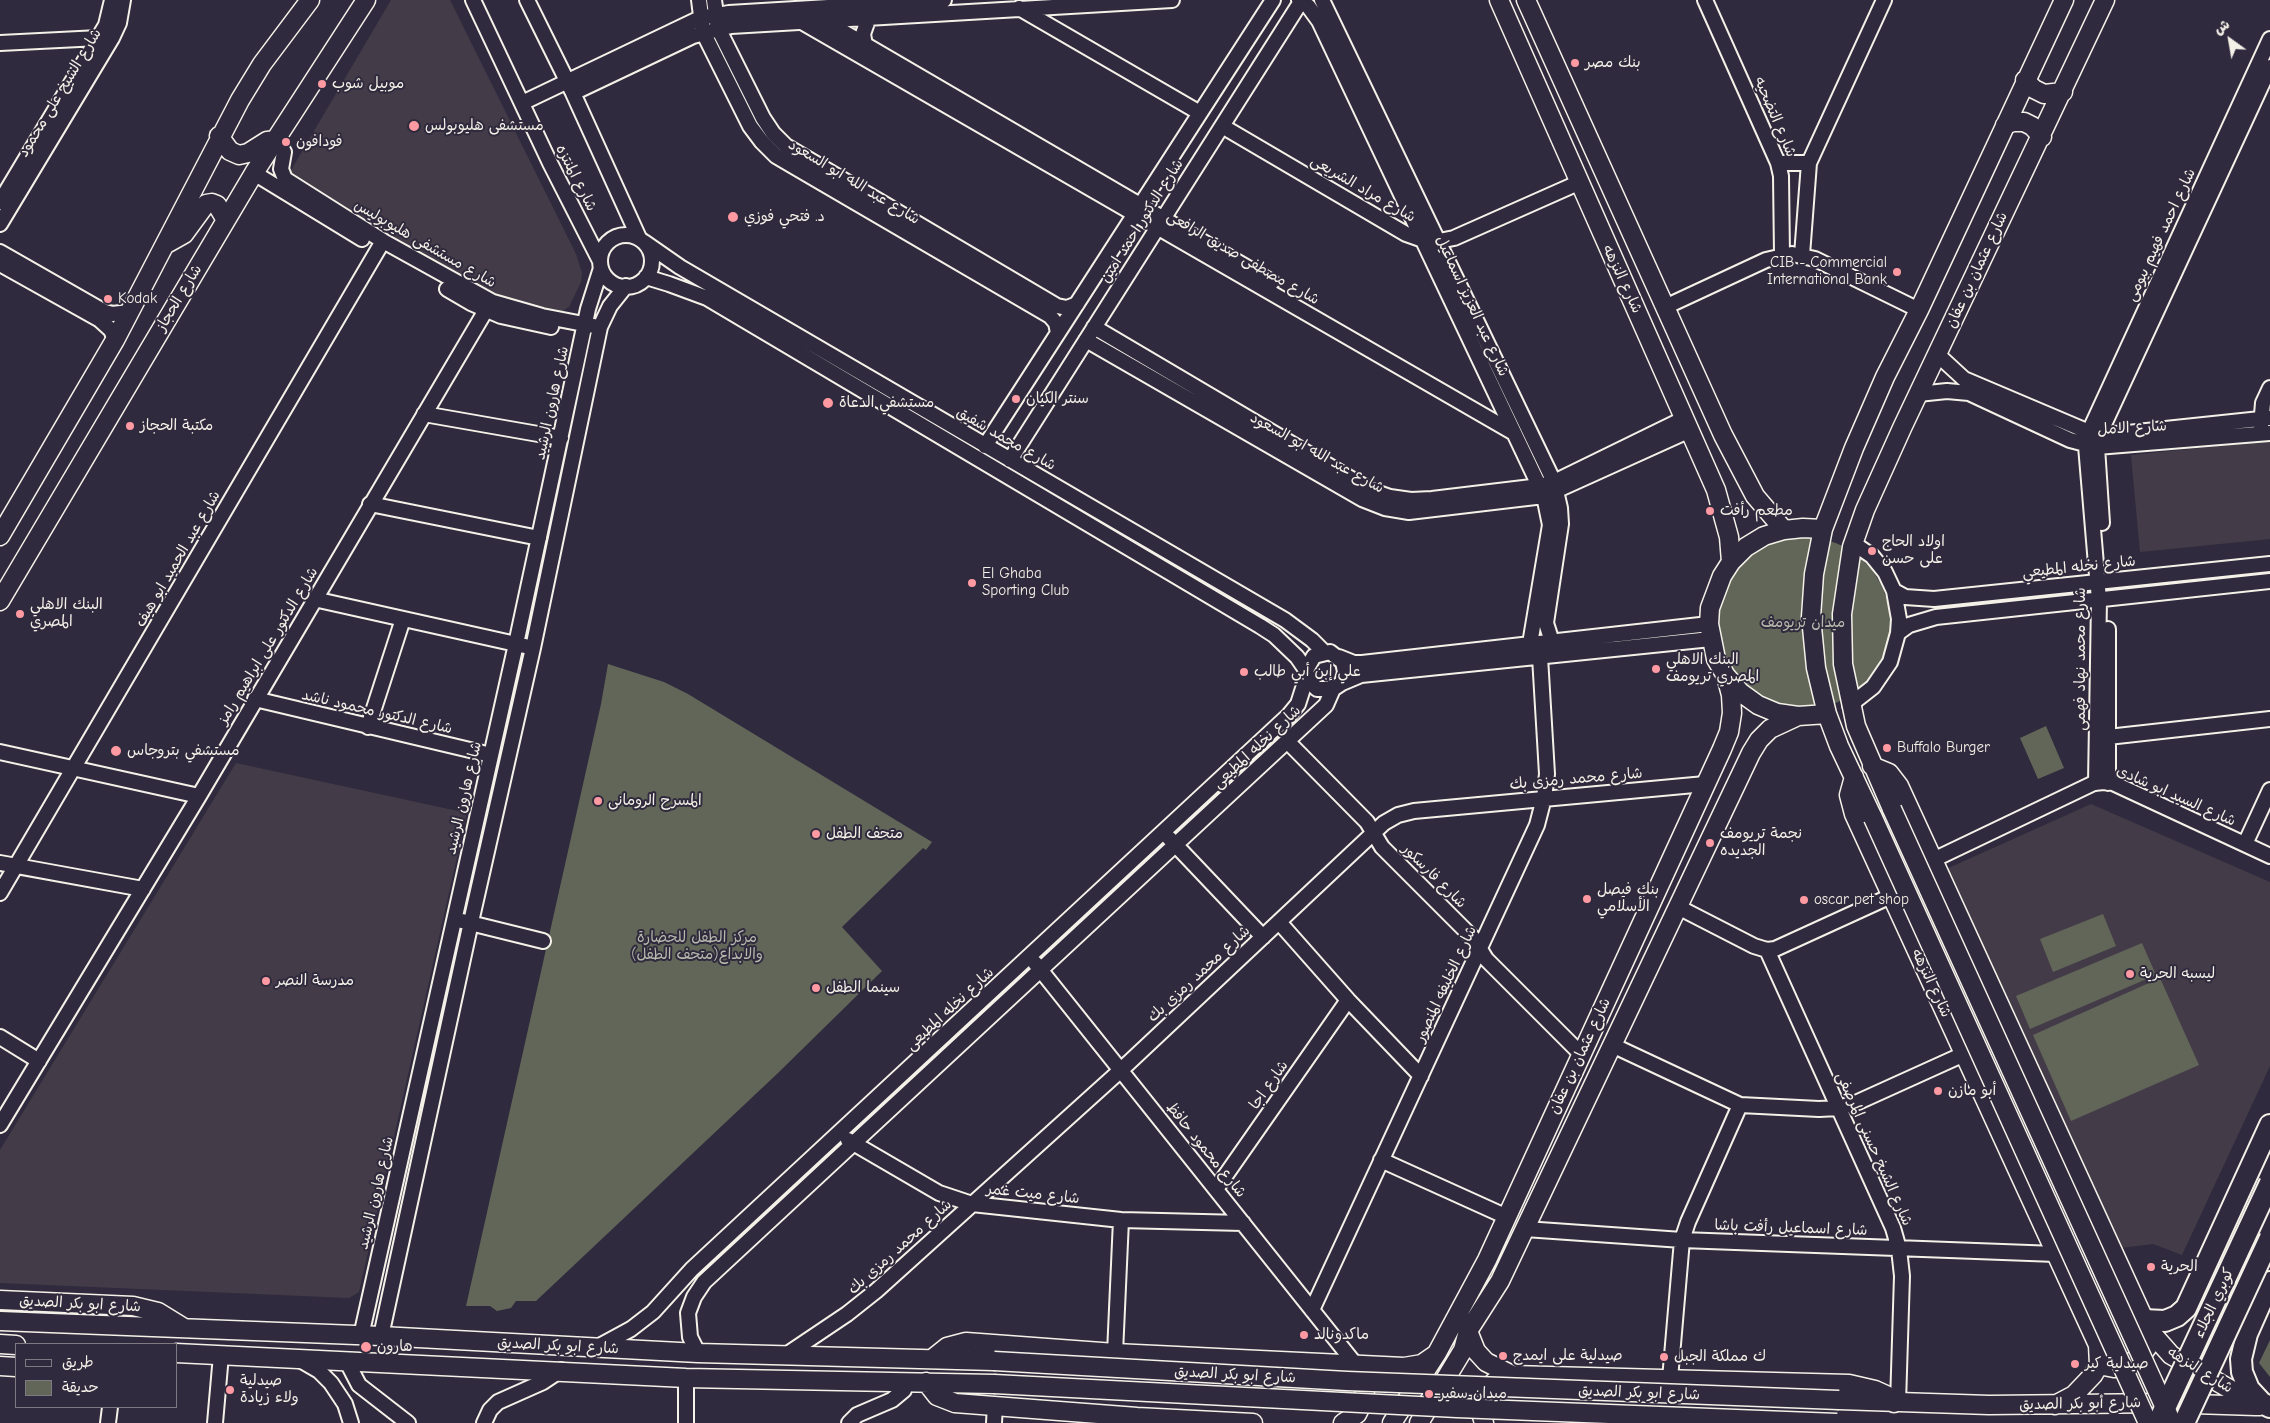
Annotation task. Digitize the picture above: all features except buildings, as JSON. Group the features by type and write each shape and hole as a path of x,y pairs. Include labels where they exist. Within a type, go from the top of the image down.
{"highway":[{"path":"2148,1328 2182,1312 2189,1302 2205,1271 2270,1124"},
{"name":"كوبري الجلاء","path":"2158,1423 2270,1183"},
{"name":"كوبري الجلاء","path":"2184,1423 2270,1238"},
{"path":"2205,1271 2216,1290 2228,1298 2242,1301 2267,1289"},
{"path":"2265,1406 2253,1394 2246,1383 2241,1359 2244,1340 2267,1289"}],"main road":[{"path":"0,536 115,340 168,242 219,136 262,64 310,0"},
{"name":"شارع الحجاز","path":"0,602 254,173 366,0"},
{"name":"شارع النزهه","path":"1499,0 1578,183 1687,424 1724,513 1731,562"},
{"path":"2064,0 1858,439 1823,529 1814,574 1811,617 1816,668 1827,714 2148,1423"},
{"name":"شارع عثمان بن عفان","path":"1853,543 1865,510 1918,394 2042,137 2105,0"},
{"name":"شارع النزهه","path":"1531,3 1665,307 1744,477 1768,514 1784,530"},
{"path":"2025,80 2034,89 2044,94 2063,92"},
{"path":"2005,125 2013,122 2024,122 2032,126 2042,137"},
{"path":"219,136 230,151 238,155 248,153 267,141 277,140"},
{"path":"168,242 184,234 206,204 212,203 217,205 226,220"},
{"path":"1823,529 1803,528 1784,530 1746,547 1731,562 1714,591 1710,632 1716,659 1726,676 1740,692 1758,705 1777,713 1798,716 1827,714"},
{"path":"1853,543 1842,614 1843,664 1850,705 1872,766 2172,1423"},
{"name":"شارع عثمان بن عفان","path":"1392,1423 1437,1353 1487,1260 1729,732 1732,713 1731,695 1726,676"},
{"name":"شارع عثمان بن عفان","path":"1419,1423 1463,1350 1468,1331 1500,1281 1751,752 1770,729 1798,716"},
{"path":"1707,780 1719,772 1736,745 1746,745 1751,752"},
{"name":"شارع النزهه","path":"1872,766 1881,769 1895,779 2148,1328 2171,1354 2265,1406"},
{"name":"شارع النزهه","path":"1854,777 1849,795 1850,805 2096,1339 2100,1352 2098,1365"},
{"name":"شارع ابو بكر الصديق","path":"0,1300 133,1306 158,1312 184,1328"},
{"name":"شارع ابو بكر الصديق","path":"0,1321 381,1336 698,1353 994,1361 1347,1381 1896,1403"},
{"path":"2055,1405 2079,1390 2093,1375 2098,1365 2114,1368 2129,1364 2141,1356 2148,1328"},
{"name":"شارع ابو بكر الصديق","path":"1468,1331 1476,1351 1486,1362 1512,1375 1850,1384 1875,1390 1886,1395 1896,1403"},
{"name":"شارع ابو بكر الصديق","path":"932,1359 947,1347 961,1343 1116,1354 1356,1365 1416,1366 1428,1362 1437,1353"},
{"path":"0,1344 15,1345"},
{"name":"شارع ابو بكر الصديق","path":"178,1354 561,1370 686,1378 994,1384 1457,1408 1839,1423"},
{"path":"1343,1423 1357,1414 1365,1398 1364,1381 1356,1365"},
{"path":"1484,1423 1481,1407 1487,1388 1497,1379 1512,1375"},
{"path":"926,1382 934,1393 946,1400 1137,1420 1253,1423"},
{"name":"شارع أبو بكر الصديق","path":"1896,1403 2055,1405 2179,1403 2265,1406"}],"street":[{"name":"شارع الشيخ على محمود","path":"0,202 106,25 112,0"},
{"name":"شارع الشيخ على محمود","path":"0,224 112,38 119,24 123,0"},
{"name":"شارع المنتزه","path":"527,0 570,87 641,240"},
{"name":"شارع عبد الله ابو السعود","path":"699,0 702,25 750,126 776,156 1050,316 1056,324 1058,333"},
{"name":"شارع عبد الله ابو السعود","path":"714,0 717,21 763,118 786,146 1057,306 1067,308 1077,304"},
{"path":"522,104 570,87 702,25 717,21 822,14 944,0"},
{"path":"717,21 800,21 822,14 869,17 1016,4 1172,0"},
{"name":"شارع الدكتور احمد امين","path":"985,446 1273,0"},
{"name":"شارع الدكتور احمد امين","path":"1010,460 1301,0"},
{"name":"شارع عبد العزيز اسماعيل","path":"1301,0 1319,20 1511,426 1549,489 1550,525 1530,644"},
{"name":"شارع عبد العزيز اسماعيل","path":"1322,0 1439,241 1549,489 1561,524 1546,623 1552,642"},
{"name":"شارع التضحيه","path":"1705,0 1778,163 1781,176 1782,255"},
{"path":"1802,255 1809,163 1884,0"},
{"name":"شارع المنتزه","path":"479,4 522,104 601,264"},
{"path":"1016,4 1200,113"},
{"name":"شارع مصطفى صديق الرافعى","path":"822,14 865,45 1137,210"},
{"path":"865,45 863,34 869,17"},
{"name":"شارع مصطفى صديق الرافعى","path":"800,21 1160,223 1511,426"},
{"path":"0,43 98,38"},
{"name":"شارع احمد فهيم بيومى","path":"2093,440 2270,39"},
{"name":"شارع احمد فهيم بيومى","path":"2093,440 2270,67"},
{"name":"شارع مراد الشريعى","path":"1222,126 1406,234 1423,240 1439,241 1454,238 1578,183"},
{"name":"شارع مستشفى هليوبوليس","path":"277,140 284,152 281,170 285,179 381,245 493,302 584,329"},
{"path":"1778,163 1809,163"},
{"name":"شارع مستشفى هليوبوليس","path":"254,173 381,245 486,310 516,320 599,332"},
{"path":"621,235 641,240 652,259 652,266 646,278 633,285 626,286 610,281 601,264 603,249 610,240 621,235"},
{"name":"شارع محمد شفيق","path":"641,240 680,267 1285,620 1308,636 1324,652"},
{"name":"شارع عبد الحميد ابو هيف","path":"0,893 381,245"},
{"path":"0,252 105,312 112,314 130,312"},
{"path":"1665,307 1766,260 1782,255 1802,255 1815,259 1919,310"},
{"path":"0,264 100,320 111,330 115,340"},
{"name":"شارع هارون الرشيد","path":"361,1336 516,644 584,329 601,264"},
{"name":"شارع محمد شفيق","path":"646,278 670,284 706,298 1252,621 1274,635 1293,653 1307,673"},
{"name":"شارع هارون الرشيد","path":"381,1336 533,648 599,332 610,306 626,286"},
{"name":"شارع الدكتور على ابراهيم رامز","path":"0,1126 199,796 486,310"},
{"name":"شارع عبد الله ابو السعود","path":"1094,327 1370,490 1390,497 1411,500 1549,489"},
{"name":"شارع عبد الله ابو السعود","path":"1086,340 1362,499 1385,508 1409,512 1434,510 1549,489 1687,424"},
{"name":"شارع الامل","path":"1938,354 1955,374 1964,379 2093,440 2118,434 2265,419"},
{"path":"2266,434 2263,403 2270,388"},
{"name":"شارع الامل","path":"1918,394 1947,390 1969,393 2093,440 2266,434"},
{"path":"424,414 561,438"},
{"name":"شارع محمد نهاد فهمى","path":"2093,440 2103,599 2108,737 2102,783"},
{"path":"370,504 539,538"},
{"path":"1850,705 1873,686 1890,662 1898,633 1899,619 1894,591 1885,572 1872,556 1853,543"},
{"name":"شارع نخله المطيعي","path":"1894,591 1905,597 1934,599 2270,564"},
{"path":"1898,633 1909,625 1936,617 2270,581"},
{"path":"314,599 533,648"},
{"name":"شارع محمد نهاد فهمى","path":"2102,783 2103,599"},
{"path":"368,727 403,619"},
{"path":"1710,632 1530,644 1362,669 1337,686 1317,689 1307,673 1314,656 1324,652 1339,657 1362,669 1540,657 1710,632"},
{"path":"1293,653 1304,647 1308,636"},
{"path":"1337,686 1345,667 1339,657"},
{"name":"شارع الخليفه المنصور","path":"1312,1310 1537,825 1544,798 1547,774 1540,657"},
{"name":"شارع نخله المطيعى","path":"595,1348 625,1332 653,1312 688,1274 1289,715 1301,697 1307,673"},
{"name":"شارع نخله المطيعى","path":"698,1353 690,1337 688,1319 692,1302 700,1287 1326,705 1337,686"},
{"name":"شارع الدكتور محمود ناشد","path":"255,699 491,755"},
{"path":"2108,737 2270,719"},
{"name":"شارع فارسكور","path":"1287,741 1366,822 1382,848 1471,936 1486,959 1581,1054"},
{"path":"0,752 199,796"},
{"name":"شارع محمد رمزى بك","path":"786,1355 847,1314 972,1204 1121,1070 1373,832 1398,815 1414,811 1707,780"},
{"name":"شارع السيد ابو شادى","path":"1933,860 2102,783 2270,856"},
{"path":"2245,844 2270,790"},
{"path":"1164,832 1263,937"},
{"path":"0,863 143,889"},
{"path":"1678,907 1754,946 1767,950 1775,949 1891,896"},
{"path":"454,919 543,941"},
{"path":"1279,922 1348,1000 1421,1076"},
{"name":"شارع الشيخ حسنى المرصفى","path":"1767,950 1893,1228 1899,1249 1902,1276 1896,1403"},
{"name":"شارع محمود حافظ","path":"1029,957 1356,1365"},
{"name":"شارع اجا","path":"1216,1189 1348,1000"},
{"path":"0,1037 39,1061"},
{"path":"1612,1045 1740,1105 1839,1108 1858,1102 1964,1054"},
{"path":"1670,1379 1682,1240 1688,1222 1740,1105"},
{"name":"شارع ميت غمر","path":"840,1133 853,1144 939,1194 972,1204 1121,1220 1243,1223"},
{"path":"1382,1160 1506,1217"},
{"path":"1116,1354 1121,1220"},
{"name":"شارع اسماعيل رأفت باشا","path":"1525,1229 1682,1240 2056,1254"},
{"path":"215,1423 221,1355"},
{"path":"297,1358 319,1371 331,1383 345,1404 351,1423"},
{"path":"346,1360 353,1377 359,1385 408,1423"},
{"path":"484,1423 490,1410 498,1402 543,1382 561,1370"},
{"path":"686,1378 686,1423"},
{"path":"849,1423 857,1416 892,1400 904,1390 906,1382"},
{"path":"994,1423 995,1405"},
{"path":"108,1423 110,1408"}],"shaded area":[{"name":"مستشفى هليوبولس","path":"391,0 450,0 576,254 582,273 581,282 569,307 559,313 482,294 287,177"},
{"path":"2270,441 2270,539 2140,552 2131,455"},
{"name":"مدرسة النصر","path":"236,763 467,813 359,1292 349,1298 0,1283 0,1150"},
{"name":"ليسبه الحرية","path":"2091,804 2270,882 2270,1066 2182,1255 2153,1244 2120,1248 1942,871"}],"green space":[{"name":"ميدان تريومف","path":"1812,537 1829,540 1845,547 1859,556 1871,568 1887,598 1890,623 1889,640 1884,656 1871,678 1859,690 1829,706 1796,709 1779,706 1763,699 1749,690 1737,678 1721,648 1718,615 1721,598 1728,582 1737,568 1749,556 1779,540"},
{"name":"مركز الطفل للحضارة والابداع(متحف الطفل)","path":"608,664 664,682 688,694 932,842 926,850 923,848 842,927 882,971 778,1073 536,1301 516,1301 511,1308 497,1311 490,1306 466,1306 601,704"},
{"path":"2046,726 2064,768 2038,779 2020,738"},
{"path":"2103,914 2116,946 2053,972 2040,939"},
{"path":"2142,943 2156,975 2030,1029 2016,996"},
{"path":"2160,978 2199,1065 2071,1121 2033,1035"},
{"path":"2270,1340 2270,1377 2259,1363"}],"place":[{"name":"بنك مصر","path":"1575,63"},
{"name":"موبيل شوب","path":"322,84"},
{"name":"مستشفى هليوبولس","path":"414,126"},
{"name":"فودافون","path":"286,142"},
{"name":"د. فتحي فوزي","path":"733,217"},
{"name":"CIB - Commercial International Bank","path":"1897,272"},
{"name":"Kodak","path":"108,299"},
{"name":"سنتر الكيان","path":"1016,399"},
{"name":"مستشفي الدعاة","path":"828,403"},
{"name":"مكتبة الحجاز","path":"130,426"},
{"name":"مطعم رأفت","path":"1710,511"},
{"name":"اولاد الحاج على حسن","path":"1872,551"},
{"name":"El Ghaba Sporting Club","path":"972,583"},
{"name":"البنك الاهلي المصري","path":"20,614"},
{"name":"البنك الاهلي المصري تريومف","path":"1656,669"},
{"name":"علي إبن أبي طالب","path":"1244,672"},
{"name":"Buffalo Burger","path":"1887,748"},
{"name":"مستشفي بتروجاس","path":"116,751"},
{"name":"المسرح الرومانى","path":"598,801"},
{"name":"متحف الطفل","path":"816,834"},
{"name":"نجمة تريومف الجديده","path":"1710,843"},
{"name":"بنك فيصل الأسلامي","path":"1587,899"},
{"name":"oscar pet shop","path":"1804,900"},
{"name":"ليسبه الحرية","path":"2130,974"},
{"name":"مدرسة النصر","path":"266,981"},
{"name":"سينما الطفل","path":"816,988"},
{"name":"أبو مازن","path":"1938,1091"},
{"name":"الحرية","path":"2151,1267"},
{"name":"ماكدونالد","path":"1304,1335"},
{"name":"هارون","path":"366,1347"},
{"name":"صيدلية على ايمدج","path":"1503,1356"},
{"name":"ك مملكة الجبل","path":"1664,1357"},
{"name":"صيدلية كير","path":"2075,1364"},
{"name":"صيدلية ولاء زيادة","path":"230,1390"},
{"name":"ميدان سفير","path":"1429,1394"}]}
